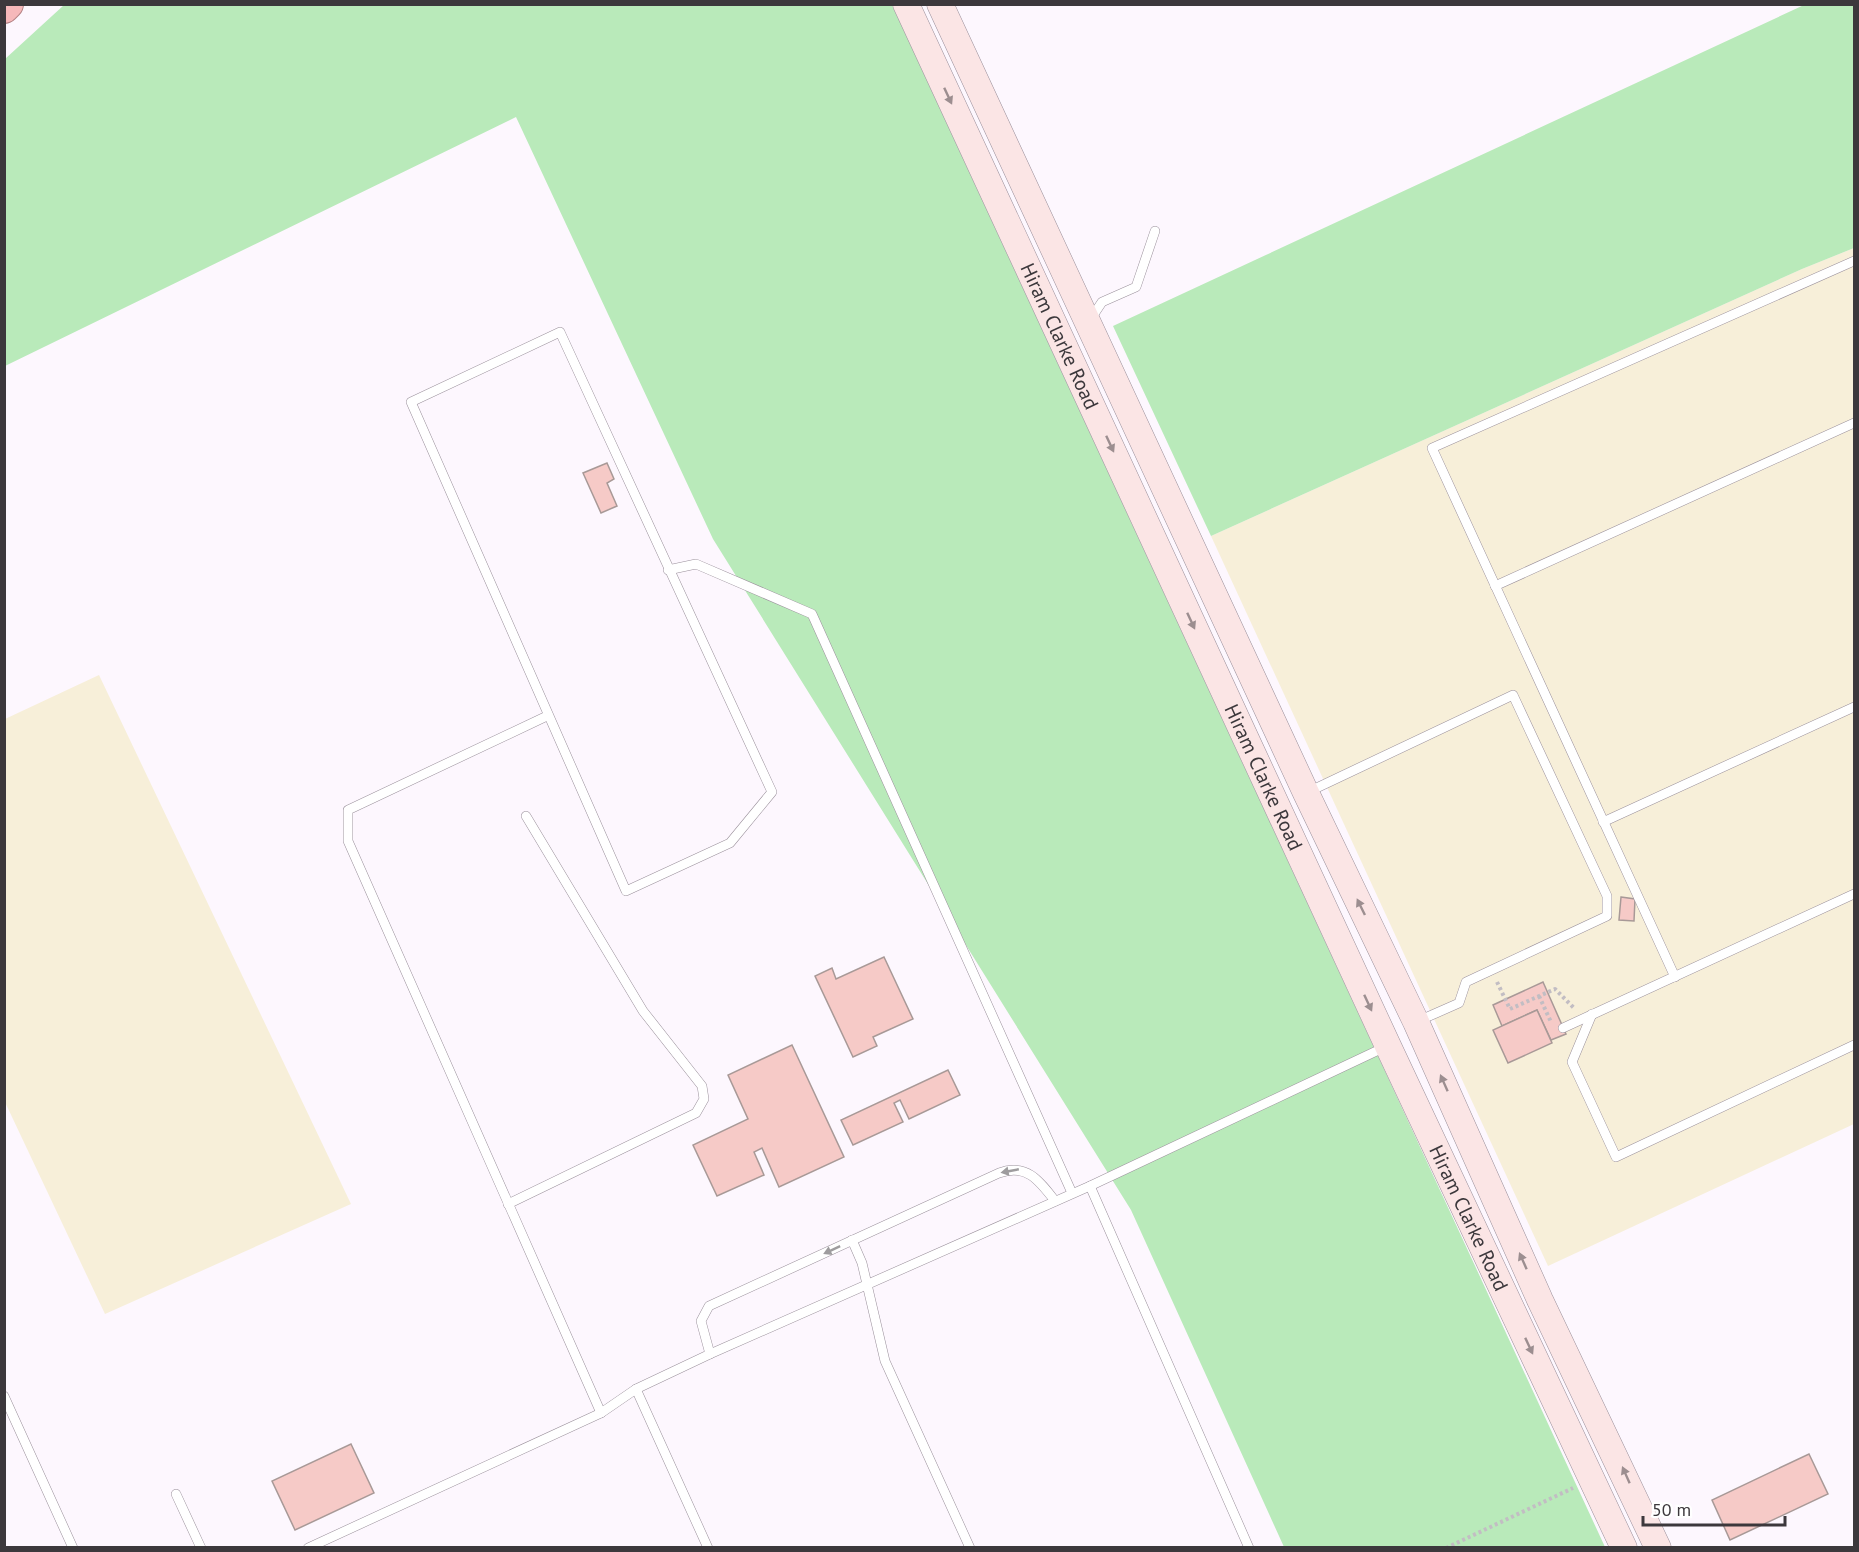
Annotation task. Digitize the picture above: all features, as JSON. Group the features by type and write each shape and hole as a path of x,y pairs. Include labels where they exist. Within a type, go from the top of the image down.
{"main road":[{"name":"Hiram Clarke Road","path":"906,4 1278,810 1624,1548"},
{"name":"Hiram Clarke Road","path":"940,4 1306,793 1416,1022 1540,1300 1658,1548"},
{"path":"935,68 964,55"},
{"path":"1059,335 1088,322"},
{"path":"1169,573 1199,559"},
{"path":"1278,810 1306,793"},
{"path":"1388,1046 1416,1022"},
{"path":"1514,1313 1540,1300"}],"lane":[{"path":"1088,322 1102,302 1136,287 1155,231"},
{"path":"1675,977 1432,448 1854,261"},
{"path":"560,332 668,570 772,792 730,843 626,891 547,716 411,402 560,332"},
{"path":"1495,586 1854,423"},
{"path":"668,570 696,564 812,614 1072,1193"},
{"path":"1306,793 1513,695 1608,896 1607,916 1466,982 1459,1003 1416,1022"},
{"path":"1603,822 1854,707"},
{"path":"547,716 348,810 348,841 601,1413"},
{"path":"508,1203 696,1113 704,1099 702,1086 644,1011 526,816"},
{"path":"1563,1028 1854,894"},
{"path":"1588,1016 1572,1062 1616,1157 1854,1045"},
{"path":"308,1548 601,1413 636,1389 710,1354 1090,1186 1388,1046"},
{"path":"710,1354 701,1321 709,1306 1011,1169 1025,1171 1044,1186 1054,1201"},
{"path":"1090,1186 1249,1548"},
{"path":"852,1240 862,1263 865,1285 885,1361 970,1548"},
{"path":"636,1389 708,1548"},
{"path":"4,1396 73,1548"},
{"path":"176,1494 201,1548"}],"path":[{"path":"1492,970 1510,1009 1555,989 1588,1016"},
{"path":"1539,996 1555,1031 1563,1028"},
{"path":"1446,1548 1592,1479"}],"shaded area":[{"path":"1854,248 1854,1124 1548,1266 1211,536 1802,269"},
{"path":"99,675 351,1204 105,1314 4,1100 5,719"}],"green space":[{"path":"64,5 892,5 1605,1547 1284,1547 1131,1210 713,539 516,117 5,366 5,59"},
{"path":"1804,5 1854,5 1854,248 1802,269 1211,536 1113,326"}],"building":[{"path":"607,463 614,479 607,483 617,506 601,513 583,473"},
{"path":"1621,897 1635,899 1634,921 1619,920"},
{"path":"884,957 913,1019 873,1037 877,1046 853,1057 815,976 832,968 836,979"},
{"path":"1543,982 1566,1034 1551,1040 1537,1010 1502,1026 1493,1005"},
{"path":"1537,1010 1552,1043 1508,1063 1493,1030"},
{"path":"792,1045 844,1157 779,1187 762,1148 754,1152 764,1175 717,1196 693,1145 748,1119 728,1075"},
{"path":"948,1070 960,1095 909,1119 900,1100 894,1103 903,1122 853,1145 841,1120"},
{"path":"351,1444 374,1493 295,1530 272,1481"},
{"path":"1809,1454 1828,1494 1730,1540 1712,1500"}]}
